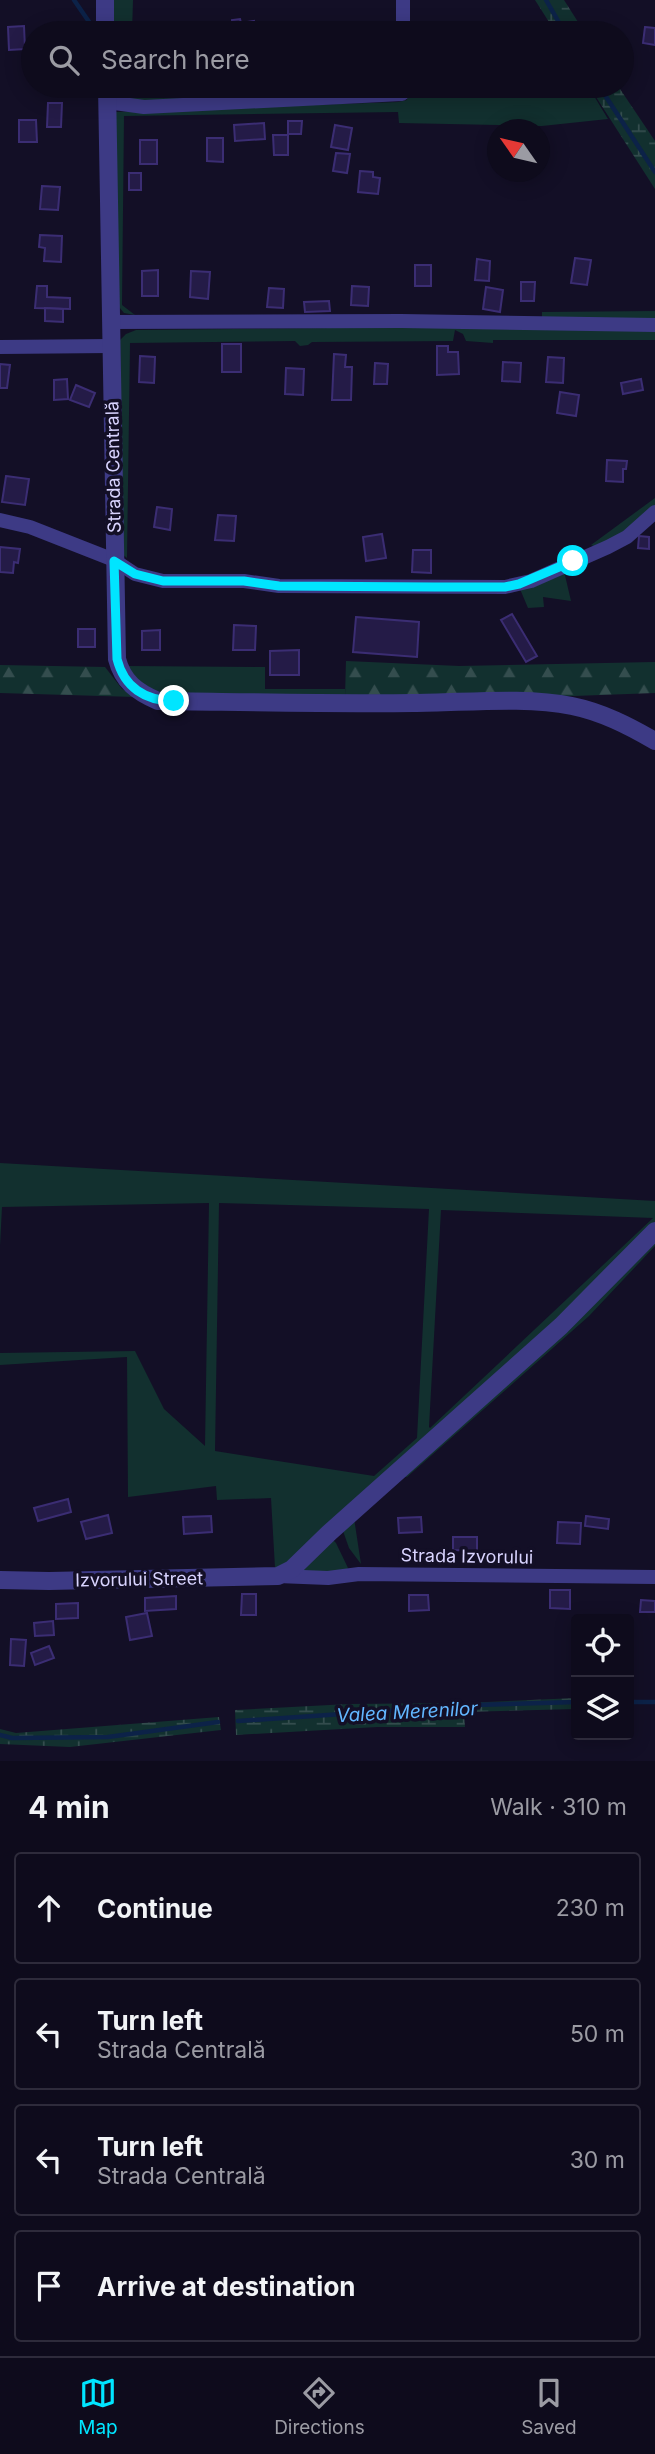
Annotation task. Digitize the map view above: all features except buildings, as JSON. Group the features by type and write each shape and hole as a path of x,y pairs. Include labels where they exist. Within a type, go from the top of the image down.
{"street":[{"path":"105,0 105,21"},
{"path":"403,0 403,21"},
{"name":"Strada Centrală","path":"107,98 117,659 120,671 129,683 141,694 158,701 346,704 537,702 596,712 632,727 655,741"},
{"path":"118,98 144,107 323,98"},
{"path":"110,322 401,321 655,325"},
{"path":"0,346 111,346"},
{"path":"0,520 30,527 114,561 135,574 163,581 244,581 279,586 505,587 531,581 608,547 626,537 655,512"},
{"path":"278,1576 292,1569 561,1326 655,1231"},
{"name":"Strada Izvorului","path":"278,1576 318,1578 359,1574 655,1577"},
{"name":"Izvorului Street","path":"0,1580 278,1576"}],"green space":[{"path":"114,0 133,0 132,21 114,21"},
{"path":"535,0 564,0 577,21 548,21"},
{"path":"125,98 234,98 147,103"},
{"path":"407,98 595,98 608,119 550,125 550,119 487,119 487,125 399,123 398,112 124,116 122,305 135,315 124,313 119,307 115,112 398,102"},
{"path":"597,98 626,98 655,141 655,189"},
{"path":"655,311 655,320 542,317 542,312"},
{"path":"433,327 655,329 655,340 493,340 493,343 466,341 463,334 455,330 453,341 312,342 300,346 295,341 130,343 127,558 122,554 120,340 126,334 136,330"},
{"path":"655,498 655,508 624,534 599,548 591,545"},
{"path":"564,571 571,601 543,597 544,607 528,608 520,589"},
{"path":"346,661 459,666 655,662 655,693 546,697 345,698"},
{"path":"0,665 105,667 122,689 136,697 0,693"},
{"path":"128,666 265,667 265,689 345,689 345,698 162,694 135,680"},
{"path":"0,1163 655,1201 655,1225 639,1242 290,1565 275,1568 271,1498 217,1500 216,1486 128,1497 127,1357 0,1365 0,1353 135,1351 164,1409 205,1446 209,1203 2,1207 0,1246","holes":["219,1203 429,1209 417,1438 374,1476 215,1451","441,1210 653,1218 430,1428 429,1427"]},
{"path":"655,1237 655,1246 589,1316 407,1477 400,1476"},
{"path":"354,1518 361,1564 349,1548 343,1531"},
{"path":"333,1540 348,1568 344,1572 305,1574 301,1566"},
{"path":"571,1698 571,1709 464,1712 465,1727 377,1727 236,1735 235,1710 349,1704"},
{"path":"219,1717 221,1730 70,1747 0,1744 0,1729 16,1733"}],"waterway":[{"path":"74,0 88,21"},
{"path":"546,0 558,21"},
{"path":"607,98 655,172"},
{"name":"Valea Merenilor","path":"238,1721 475,1705 571,1702"},
{"name":"Valea Merenilor","path":"634,1702 655,1702"},
{"name":"Valea Merenilor","path":"0,1735 12,1738 108,1737 218,1722"}],"route":[{"path":"174,701 158,701 141,694 120,671 117,659 114,561 135,574 163,581 244,581 279,586 505,587 531,581 573,561"}]}
